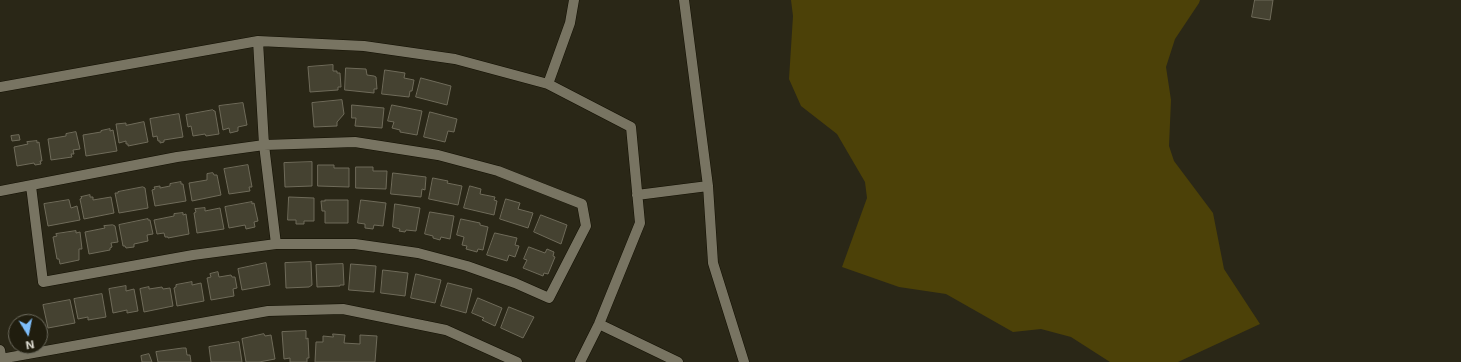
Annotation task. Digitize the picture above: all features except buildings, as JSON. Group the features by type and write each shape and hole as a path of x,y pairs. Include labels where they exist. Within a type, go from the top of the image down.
{"street":[{"path":"548,84 570,23 574,0"},
{"path":"684,0 708,186 713,263 744,362"},
{"path":"258,41 264,145 276,244"},
{"path":"0,87 258,41 364,46 455,59 548,84 632,127 640,223 599,324 580,362"},
{"path":"0,191 177,157 264,145 355,142 438,155 498,171 582,204 586,226 549,298 515,283 467,266 418,253 355,244 276,244 193,255 43,282 31,186"},
{"path":"637,195 708,186"},
{"path":"1,358 268,311 343,308 446,330 517,362"},
{"path":"599,324 678,362"}],"shaded area":[{"path":"791,0 1200,0 1175,39 1166,67 1171,100 1169,146 1174,161 1213,213 1224,269 1260,324 1178,362 1110,362 1071,337 1041,329 1013,332 946,294 899,287 842,267 867,198 865,182 837,134 801,106 789,79 793,16"}]}
